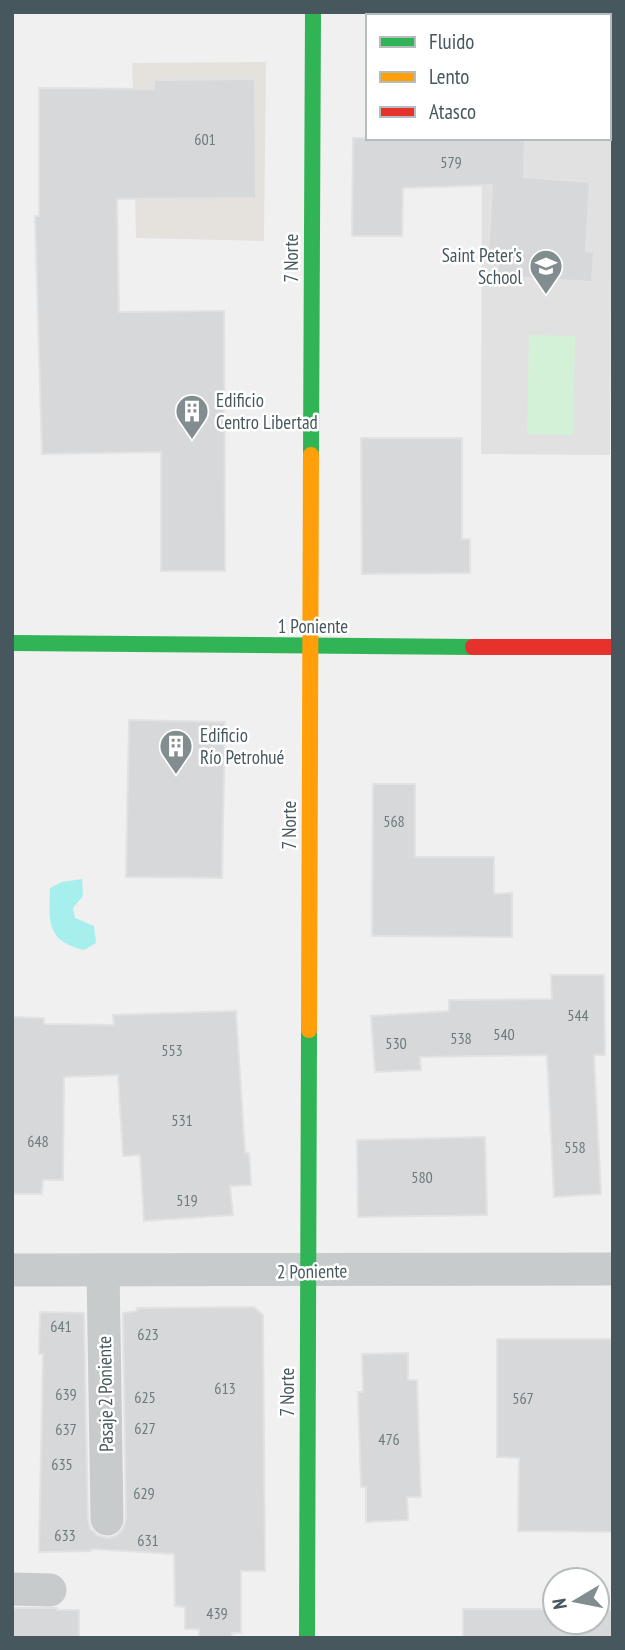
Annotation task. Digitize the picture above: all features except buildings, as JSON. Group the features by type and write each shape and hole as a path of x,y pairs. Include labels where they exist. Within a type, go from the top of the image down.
{"street":[{"name":"7 Norte","path":"307,1638 313,12"},
{"name":"1 Poniente","path":"12,643 613,647"},
{"name":"2 Poniente","path":"12,1270 613,1269"},
{"name":"Pasaje 2 Poniente","path":"103,1270 107,1519"},
{"path":"12,1589 50,1590"}],"shaded area":[{"path":"266,62 264,241 136,238 132,63"},
{"name":"Saint Peter's School","path":"612,62 610,455 481,454 482,140 611,140"}],"green space":[{"path":"529,335 575,336 573,435 527,434"}],"water":[{"path":"82,879 83,896 73,908 75,918 94,926 96,943 84,950 72,946 56,935 50,920 50,888 62,882"}],"traffic: fast":[{"path":"311,455 313,12"},
{"path":"12,643 473,647"},
{"path":"307,1638 309,1030"}],"traffic: slow":[{"path":"309,1030 311,455"}],"traffic: jam":[{"path":"473,647 613,647"}],"place":[{"name":"Saint Peter's School","path":"546,296"},
{"name":"Edificio Centro Libertad","path":"192,441"},
{"name":"Edificio Río Petrohué","path":"176,776"}]}
